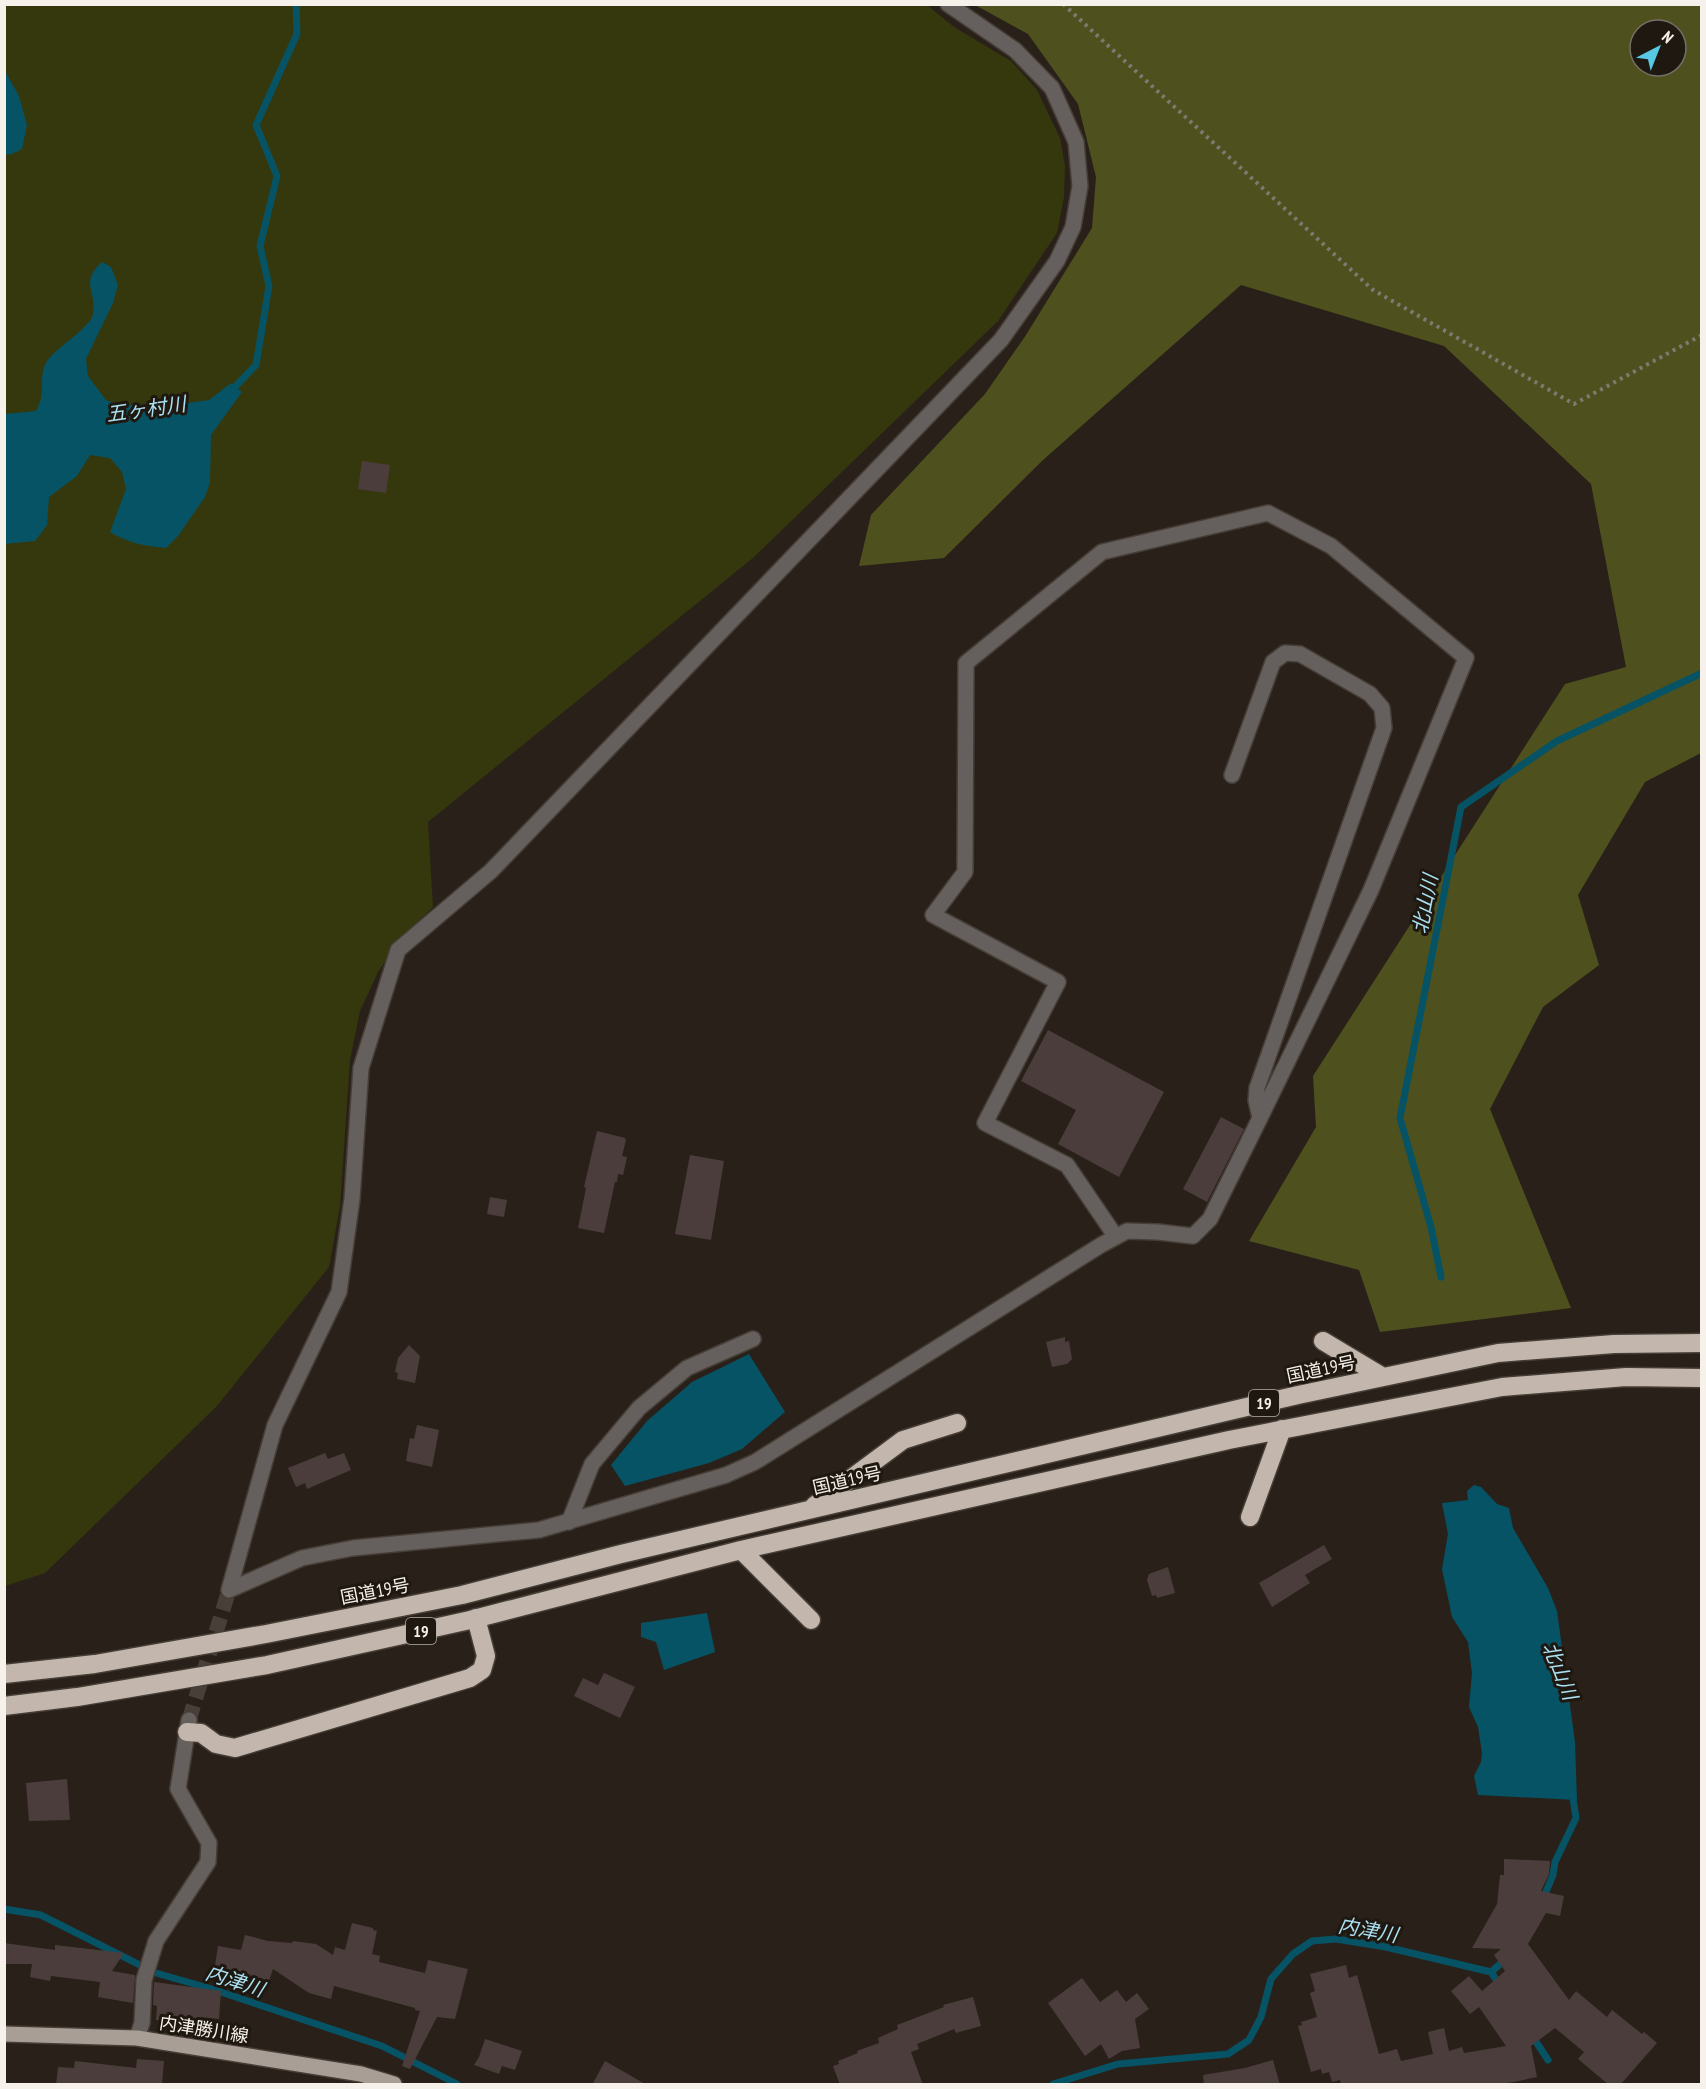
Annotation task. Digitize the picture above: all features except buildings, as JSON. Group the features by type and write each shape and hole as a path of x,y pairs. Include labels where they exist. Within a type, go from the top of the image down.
{"highway":[{"path":"1323,1341 1383,1377"},
{"name":"国道19号","path":"4,1674 106,1662 266,1634 462,1595 621,1554 1298,1395 1498,1353 1614,1344 1701,1343"},
{"name":"19","path":"4,1706 77,1697 267,1665 476,1618 741,1550 1282,1429 1502,1387 1626,1377 1701,1378"},
{"path":"808,1511 903,1440 957,1423"},
{"path":"1250,1517 1282,1429"},
{"path":"741,1550 810,1620"},
{"path":"188,1726 216,1744 235,1748 470,1678 482,1670 486,1656 476,1618"}],"main road":[{"name":"内津勝川線","path":"4,2034 137,2038 361,2074 394,2085"}],"street":[{"path":"948,4 1015,50 1052,88 1076,142 1080,186 1073,227 1057,261 1001,340 491,871 398,950 361,1068 352,1199 339,1292 275,1425 229,1590 302,1558 354,1548 539,1530 726,1475 755,1462 1126,1231 1193,1236 1210,1219 1371,890 1466,658 1331,546 1268,513 1102,552 966,663 965,872 933,915 1058,982 985,1123 1067,1165 1116,1237"},
{"path":"1232,775 1273,662 1285,653 1300,654 1370,694 1382,708 1384,728 1257,1088 1256,1100 1260,1118"},
{"path":"569,1522 592,1464 639,1407 687,1368 753,1339"},
{"path":"137,2038 141,2023 144,1980 156,1941 208,1862 209,1843 178,1789 188,1726"}],"path":[{"path":"1063,4 1374,290 1574,404 1701,335"}],"green space":[{"path":"5,5 927,5 954,27 1011,61 1037,90 1060,138 1065,166 1064,197 1057,233 998,321 754,557 428,822 433,907 400,940 378,972 360,1011 350,1060 340,1206 329,1267 216,1407 45,1573 5,1586"},
{"path":"975,5 1701,5 1701,753 1645,782 1578,895 1599,965 1543,1007 1490,1109 1571,1308 1380,1332 1359,1270 1249,1241 1316,1127 1313,1076 1565,684 1626,667 1591,484 1444,346 1241,285 1043,460 944,558 859,566 871,515 985,394 1026,335 1092,228 1096,177 1078,104 1028,34"}],"water":[{"path":"4,69 19,96 27,125 22,149 5,155"},
{"path":"102,262 111,267 118,285 113,303 86,359 88,376 106,400 118,405 181,404 209,400 231,383 242,392 211,435 210,482 205,497 178,536 166,548 123,539 110,532 126,489 122,472 110,458 90,455 77,476 49,497 47,525 35,541 5,544 5,414 36,411 41,398 43,374 47,361 91,319 94,306 90,281 95,269"},
{"path":"749,1354 785,1412 742,1449 709,1463 625,1486 611,1465 647,1421 692,1382"},
{"path":"1474,1485 1481,1487 1497,1504 1509,1508 1513,1528 1548,1588 1557,1611 1575,1742 1577,1800 1478,1795 1474,1776 1481,1762 1482,1753 1478,1727 1469,1707 1472,1673 1468,1642 1452,1617 1442,1569 1448,1534 1442,1503 1468,1500 1467,1491"},
{"path":"707,1613 715,1652 664,1670 656,1642 641,1637 641,1623"}],"waterway":[{"name":"五ヶ村川","path":"229,393 256,365 269,286 260,246 277,176 256,125 297,34 296,4"},
{"name":"北山川","path":"1441,1277 1431,1227 1400,1118 1461,807 1557,741 1702,673"},
{"name":"北山川","path":"1543,1899 1553,1875 1555,1862 1576,1818 1572,1792"},
{"name":"内津川","path":"4,1909 41,1915 156,1973 212,1989 382,2046 457,2084"},
{"name":"内津川","path":"1053,2084 1118,2064 1228,2054 1249,2040 1261,2017 1271,1979 1293,1954 1312,1941 1336,1939 1386,1947 1491,1972 1501,1987"},
{"name":"北山川","path":"1491,1972 1507,1958"},
{"name":"内津川","path":"1531,2034 1548,2060"}],"tunnel":[{"path":"189,1720 229,1590"}]}
